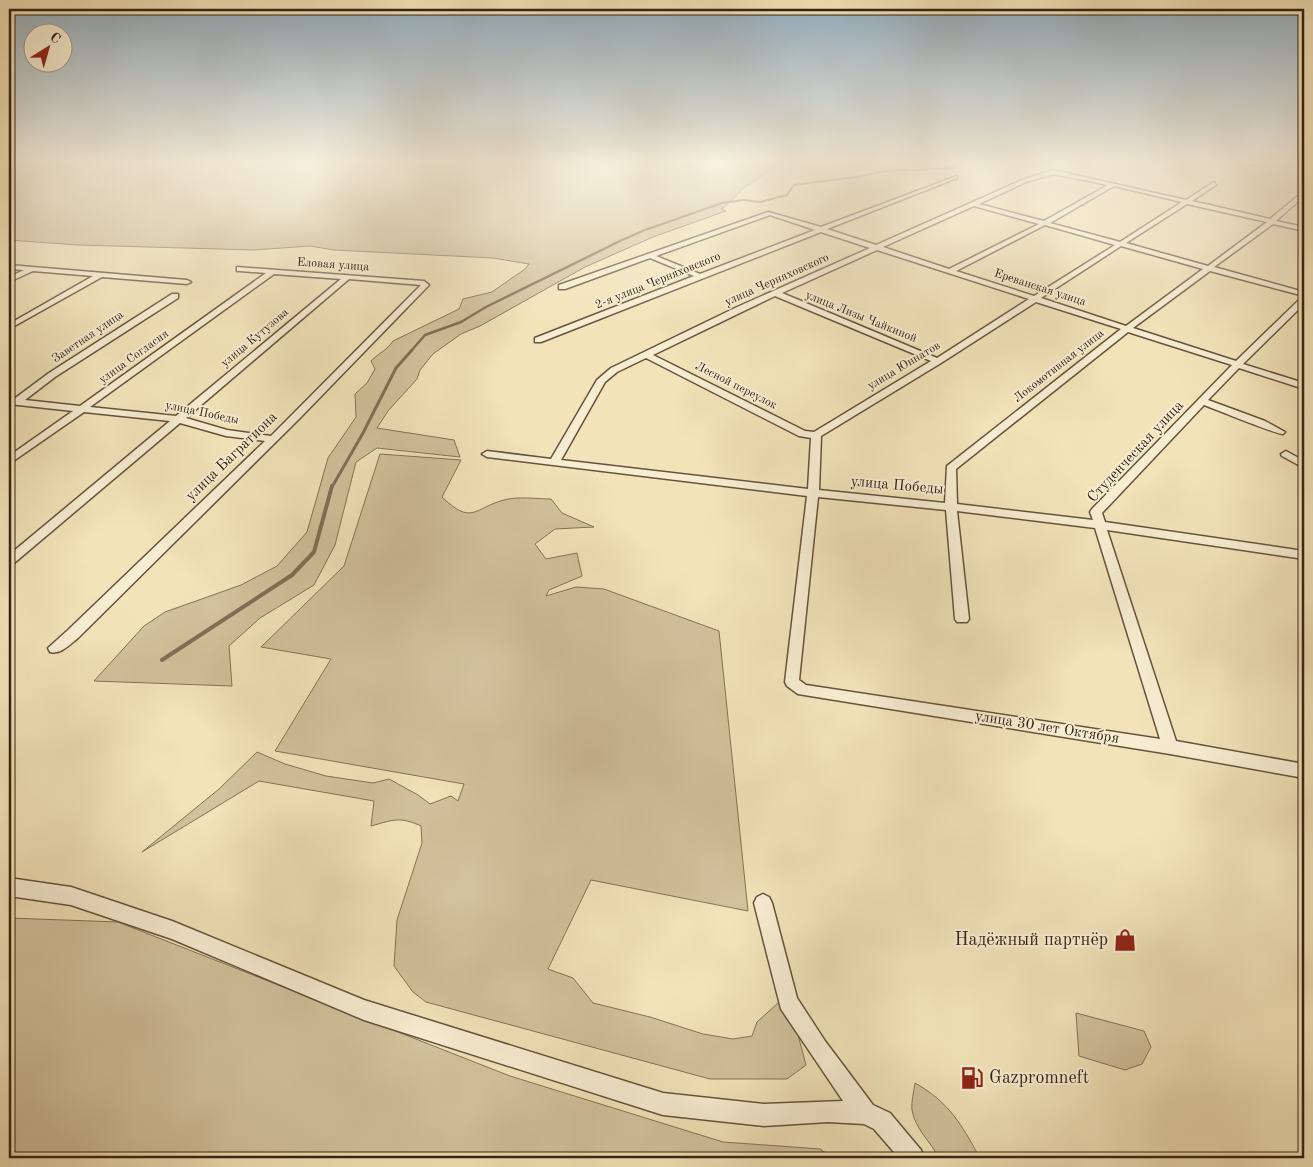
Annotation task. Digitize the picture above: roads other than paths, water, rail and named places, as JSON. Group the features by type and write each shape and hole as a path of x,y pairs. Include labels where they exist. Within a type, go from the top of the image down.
{"street":[{"name":"Ереванская улица","path":"651,256 766,214"},
{"name":"Ереванская улица","path":"774,214 1304,386"},
{"name":"2-я улица Черняховского","path":"538,340 856,214"},
{"name":"улица Черняховского","path":"554,463 601,380 614,370 645,354 951,214"},
{"path":"1010,214 1304,294"},
{"path":"950,271 1060,214"},
{"name":"улица Юннатов","path":"816,435 938,361 1033,298 1166,214"},
{"path":"1239,214 1304,229"},
{"name":"Локомотивная улица","path":"962,619 951,507 951,468 1128,328 1279,214"},
{"path":"562,287 651,256 699,276"},
{"path":"9,267 187,282"},
{"path":"9,280 32,269"},
{"name":"Еловая улица","path":"240,269 424,283"},
{"name":"улица Согласия","path":"9,461 84,409 272,272"},
{"path":"9,327 100,275"},
{"name":"улица Кутузова","path":"9,561 348,277"},
{"name":"улица Багратиона","path":"55,648 72,634 296,416 425,285 424,283"},
{"name":"улица Лизы Чайкиной","path":"775,294 938,361"},
{"name":"Заветная улица","path":"13,401 175,296"},
{"name":"Студенческая улица","path":"1170,747 1096,512 1204,402 1238,364 1304,300"},
{"name":"Лесной переулок","path":"645,354 803,434 816,435"},
{"name":"улица Победы","path":"13,401 178,419 226,433 271,439"},
{"path":"1204,402 1262,423 1280,432"},
{"path":"813,493 816,435"},
{"name":"улица Победы","path":"487,454 1100,525 1304,555"},
{"path":"1286,454 1304,466"},
{"name":"улица 30 лет Октября","path":"813,493 792,682 803,690 1170,747 1304,771"},
{"path":"9,887 71,896 172,930 364,1010 663,1104 764,1115 828,1111 865,1113 882,1121 913,1158"},
{"path":"763,903 788,1002 818,1048 865,1113"}],"waterway":[{"path":"613,244 645,230 689,214"},
{"path":"411,351 425,335 461,322 486,307 616,243"},
{"path":"332,487 363,433 396,368 412,350"},
{"path":"162,660 292,575 314,552 332,486"}],"place":[{"name":"Надёжный партнёр","path":"1125,940"},
{"name":"Gazpromneft","path":"972,1078"}]}
